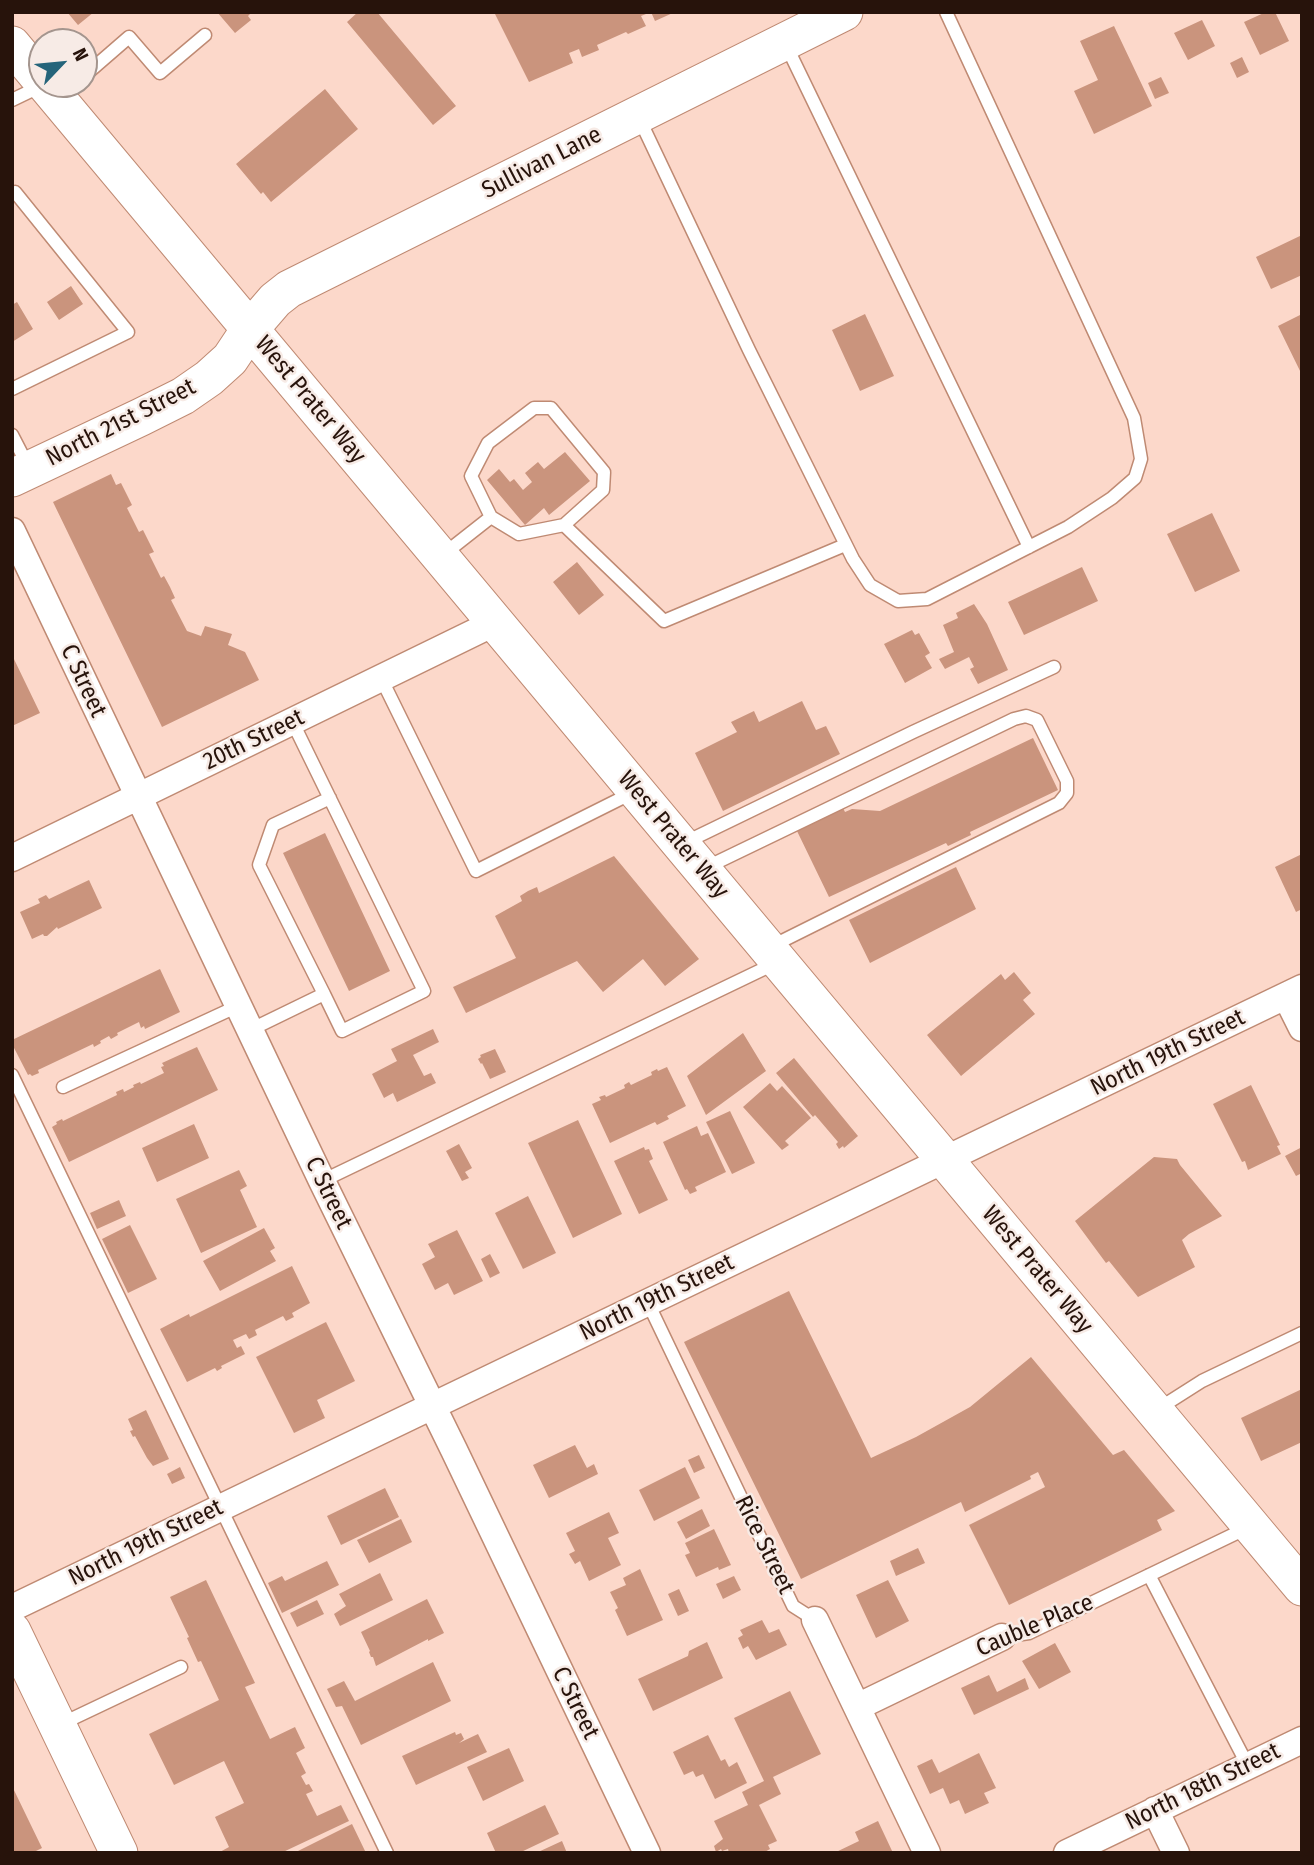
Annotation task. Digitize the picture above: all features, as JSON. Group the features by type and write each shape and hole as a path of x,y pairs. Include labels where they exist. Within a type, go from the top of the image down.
{"main road":[{"name":"Sullivan Lane","path":"250,329 275,300 289,289 844,12"},
{"name":"West Prater Way","path":"12,45 28,60"},
{"name":"West Prater Way","path":"66,98 250,329 1302,1587"},
{"name":"North 21st Street","path":"21,473 183,396 230,359 250,329"},
{"path":"12,1631 119,1853"}],"street":[{"name":"C Street","path":"12,531 647,1853"},
{"name":"20th Street","path":"12,858 496,622"},
{"name":"North 19th Street","path":"12,1608 1294,992"},
{"path":"1294,992 1302,1028"},
{"name":"Rice Street","path":"816,1620 927,1853"},
{"name":"Cauble Place","path":"857,1707 1002,1637"},
{"name":"North 18th Street","path":"1067,1853 1302,1740"},
{"path":"1155,1810 1176,1853"}],"lane":[{"path":"638,115 845,545 870,585 898,601 927,599 1068,527 1112,498 1135,478 1141,459 1134,418 947,12"},
{"path":"98,58 129,37 160,73 205,35"},
{"path":"785,42 1028,547"},
{"path":"12,193 15,192 128,332 12,389"},
{"path":"534,408 551,408 604,472 603,490 564,525 519,534 491,517 471,476 488,443 534,408"},
{"path":"12,435 21,473"},
{"path":"440,556 491,517"},
{"path":"564,525 664,621 845,545"},
{"path":"691,857 913,732 1054,667"},
{"path":"380,678 476,871 636,790"},
{"path":"322,1181 773,955 1059,803 1067,793 1067,781 1037,720 1026,716 691,857"},
{"path":"292,721 330,798 424,991 342,1031 259,865 273,825 330,798"},
{"path":"250,1030 324,995"},
{"path":"63,1087 238,1006"},
{"path":"12,1075 387,1853"},
{"name":"Rice Street","path":"648,1303 793,1606 816,1620"},
{"path":"1155,1412 1202,1381 1302,1333"},
{"name":"Cauble Place","path":"1002,1637 1029,1633 1251,1526"},
{"path":"1149,1575 1248,1766"},
{"path":"58,1726 181,1667"}],"building":[{"path":"67,12 94,12 78,25"},
{"path":"217,12 252,12 248,16 251,20 235,33"},
{"path":"358,12 377,12 456,106 433,125 347,22"},
{"path":"494,12 651,12 641,16 646,26 597,45 599,50 582,57 579,49 569,53 573,63 529,82"},
{"path":"651,12 675,12 655,21"},
{"path":"1266,12 1275,12 1289,41 1260,55 1244,22"},
{"path":"1202,20 1215,46 1188,60 1174,33"},
{"path":"1114,26 1152,106 1094,134 1074,91 1098,80 1080,41"},
{"path":"1242,57 1249,72 1237,78 1230,63"},
{"path":"1161,77 1169,93 1155,99 1148,83"},
{"path":"325,89 358,129 271,202 236,164"},
{"path":"1302,235 1302,275 1271,289 1256,257"},
{"path":"71,286 83,304 59,320 47,302"},
{"path":"17,302 33,329 12,342 12,305"},
{"path":"865,314 894,376 860,391 832,330"},
{"path":"1302,314 1302,375 1278,326"},
{"path":"565,452 590,481 549,515 544,508 525,525 487,480 499,469 510,482 514,479 523,490 532,482 525,473 538,462 544,469"},
{"path":"111,474 116,485 121,483 132,505 127,508 139,532 143,530 154,552 149,554 161,578 164,576 170,587 175,598 171,600 187,631 201,636 205,626 232,634 228,645 245,652 259,680 162,727 53,502"},
{"path":"1212,513 1240,571 1195,592 1167,534"},
{"path":"577,562 604,595 579,615 553,582"},
{"path":"1082,567 1098,601 1024,635 1008,602"},
{"path":"974,604 987,624 1008,670 978,684 970,669 974,667 969,657 945,669 939,659 954,652 943,625 958,618 956,613"},
{"path":"912,630 915,635 919,633 930,653 925,656 932,668 905,683 884,644"},
{"path":"12,655 40,713 12,726"},
{"path":"802,701 816,730 826,726 840,754 723,811 695,753 737,732 731,722 754,711 759,722"},
{"path":"1033,738 1058,790 970,832 971,835 948,846 946,843 829,897 797,831 843,808 845,812 852,809 880,811"},
{"path":"325,833 390,971 349,991 283,853"},
{"path":"1302,854 1302,909 1296,912 1275,867"},
{"path":"614,856 699,959 665,986 643,959 603,992 577,961 466,1013 453,987 516,958 495,916 522,901 520,896 528,891 537,887 539,893"},
{"path":"956,867 976,909 870,963 849,920"},
{"path":"89,880 102,908 58,929 57,927 47,936 43,934 32,939 20,912 40,903 38,899 46,895 49,899"},
{"path":"160,969 180,1012 145,1029 144,1026 141,1028 139,1022 111,1039 109,1036 94,1047 93,1044 38,1070 39,1073 28,1075 12,1040"},
{"path":"1014,972 1031,993 1023,1000 1035,1014 961,1076 927,1035 1001,974 1005,980"},
{"path":"433,1029 439,1042 413,1055 424,1076 431,1073 436,1083 397,1102 393,1093 384,1098 372,1074 397,1061 391,1049"},
{"path":"743,1033 766,1071 706,1115 687,1076"},
{"path":"197,1047 218,1090 69,1162 52,1127 56,1122 117,1095 116,1092 123,1089 124,1092 134,1087 133,1085 164,1073 162,1063"},
{"path":"495,1049 506,1072 490,1079 478,1059 480,1055"},
{"path":"794,1058 858,1136 844,1148 843,1146 839,1149 836,1144 838,1142 776,1073"},
{"path":"667,1067 686,1106 657,1125 655,1122 610,1143 592,1104 601,1100 599,1097 606,1097 625,1088 624,1085 629,1082 631,1085 652,1075 651,1072 657,1069 658,1071"},
{"path":"770,1083 777,1091 782,1086 811,1118 785,1141 789,1145 782,1150 743,1107"},
{"path":"1251,1085 1280,1145 1277,1146 1281,1154 1248,1170 1213,1104"},
{"path":"730,1111 755,1163 732,1174 706,1122"},
{"path":"578,1120 622,1214 573,1238 528,1143"},
{"path":"194,1124 209,1158 157,1182 142,1148"},
{"path":"697,1126 701,1136 708,1133 726,1172 695,1187 697,1191 690,1194 685,1190 663,1142"},
{"path":"459,1144 472,1168 465,1172 469,1178 462,1181 446,1151"},
{"path":"644,1147 645,1150 649,1149 653,1159 649,1161 668,1200 639,1214 614,1161"},
{"path":"1302,1147 1302,1173 1296,1176 1285,1156"},
{"path":"1154,1157 1177,1159 1222,1216 1182,1240 1195,1267 1138,1297 1109,1261 1106,1263 1075,1221"},
{"path":"239,1170 247,1186 240,1190 257,1227 201,1253 176,1199"},
{"path":"528,1196 556,1253 523,1269 495,1213"},
{"path":"119,1200 126,1216 97,1229 90,1213"},
{"path":"130,1225 157,1279 128,1293 102,1239"},
{"path":"264,1228 275,1248 270,1251 276,1261 220,1291 203,1261"},
{"path":"457,1230 483,1281 454,1295 448,1283 435,1290 422,1264 435,1257 428,1244"},
{"path":"490,1254 500,1273 490,1278 481,1259"},
{"path":"292,1266 310,1303 292,1313 294,1317 286,1321 283,1316 255,1330 257,1335 249,1339 246,1334 233,1340 237,1348 241,1346 245,1354 221,1366 217,1371 215,1368 187,1382 160,1329"},
{"path":"789,1291 871,1458 970,1407 1031,1357 1113,1455 1124,1450 1175,1511 1157,1520 1162,1530 1009,1605 969,1525 1045,1487 1038,1472 1030,1476 1031,1479 965,1512 961,1502 801,1579 684,1342"},
{"path":"326,1322 355,1381 317,1400 325,1418 294,1433 256,1357"},
{"path":"1302,1389 1302,1442 1261,1461 1241,1418"},
{"path":"146,1410 169,1459 153,1466 135,1436 133,1437 128,1419"},
{"path":"575,1445 587,1468 594,1464 598,1474 549,1498 533,1465"},
{"path":"699,1455 705,1468 694,1473 688,1460"},
{"path":"180,1467 185,1478 172,1484 167,1474"},
{"path":"685,1467 700,1498 654,1521 639,1490"},
{"path":"385,1488 399,1517 341,1545 327,1516"},
{"path":"702,1509 710,1526 686,1539 677,1522"},
{"path":"609,1512 619,1533 608,1538 621,1565 589,1581 580,1561 575,1564 569,1554 575,1551 566,1533"},
{"path":"401,1519 412,1542 369,1563 357,1540"},
{"path":"714,1529 731,1565 719,1570 718,1567 696,1577 685,1555 690,1553 685,1543"},
{"path":"918,1548 925,1563 896,1576 890,1561"},
{"path":"327,1561 339,1585 282,1613 268,1583 282,1576 285,1581"},
{"path":"640,1569 663,1620 627,1636 610,1592 626,1585 623,1578"},
{"path":"380,1573 393,1600 340,1626 334,1614 346,1606 339,1594"},
{"path":"734,1576 741,1590 723,1599 716,1584"},
{"path":"206,1580 255,1683 245,1687 270,1739 295,1727 305,1748 296,1753 306,1773 301,1776 313,1791 306,1794 317,1816 341,1805 349,1821 281,1853 218,1853 229,1847 215,1817 244,1803 224,1761 174,1785 149,1734 219,1700 201,1661 198,1662 170,1597"},
{"path":"888,1580 909,1621 876,1638 856,1595"},
{"path":"679,1589 689,1611 678,1616 668,1594"},
{"path":"427,1599 444,1633 376,1666 361,1632"},
{"path":"317,1600 324,1614 297,1627 290,1613"},
{"path":"762,1620 769,1633 779,1629 787,1645 756,1660 748,1646 743,1649 738,1638 743,1635 740,1630"},
{"path":"707,1642 723,1678 653,1711 638,1679 688,1656 689,1651"},
{"path":"1055,1643 1071,1672 1039,1689 1022,1661"},
{"path":"433,1662 451,1701 361,1745 342,1706 336,1707 327,1689 344,1681 355,1701"},
{"path":"989,1675 997,1692 1025,1678 1029,1689 974,1715 961,1688"},
{"path":"790,1691 821,1754 773,1777 781,1794 759,1805 777,1841 768,1845 770,1849 763,1853 729,1853 728,1849 716,1852 714,1846 723,1839 714,1821 748,1805 742,1792 764,1781 734,1718"},
{"path":"455,1732 456,1735 461,1733 464,1739 459,1743 478,1734 487,1752 416,1785 402,1756"},
{"path":"708,1735 721,1761 725,1759 729,1767 737,1762 747,1783 715,1799 703,1774 696,1777 693,1771 684,1775 673,1752"},
{"path":"509,1748 524,1781 483,1801 467,1767"},
{"path":"979,1753 996,1788 984,1793 989,1803 965,1814 959,1800 950,1804 943,1788 930,1794 917,1766 932,1759 939,1773"},
{"path":"12,1786 42,1848 32,1853 12,1853"},
{"path":"545,1805 559,1834 519,1853 496,1853 487,1833"},
{"path":"878,1821 893,1853 834,1853 859,1841 855,1832"},
{"path":"352,1824 366,1853 294,1853"},
{"path":"562,1841 567,1853 536,1853"}]}
